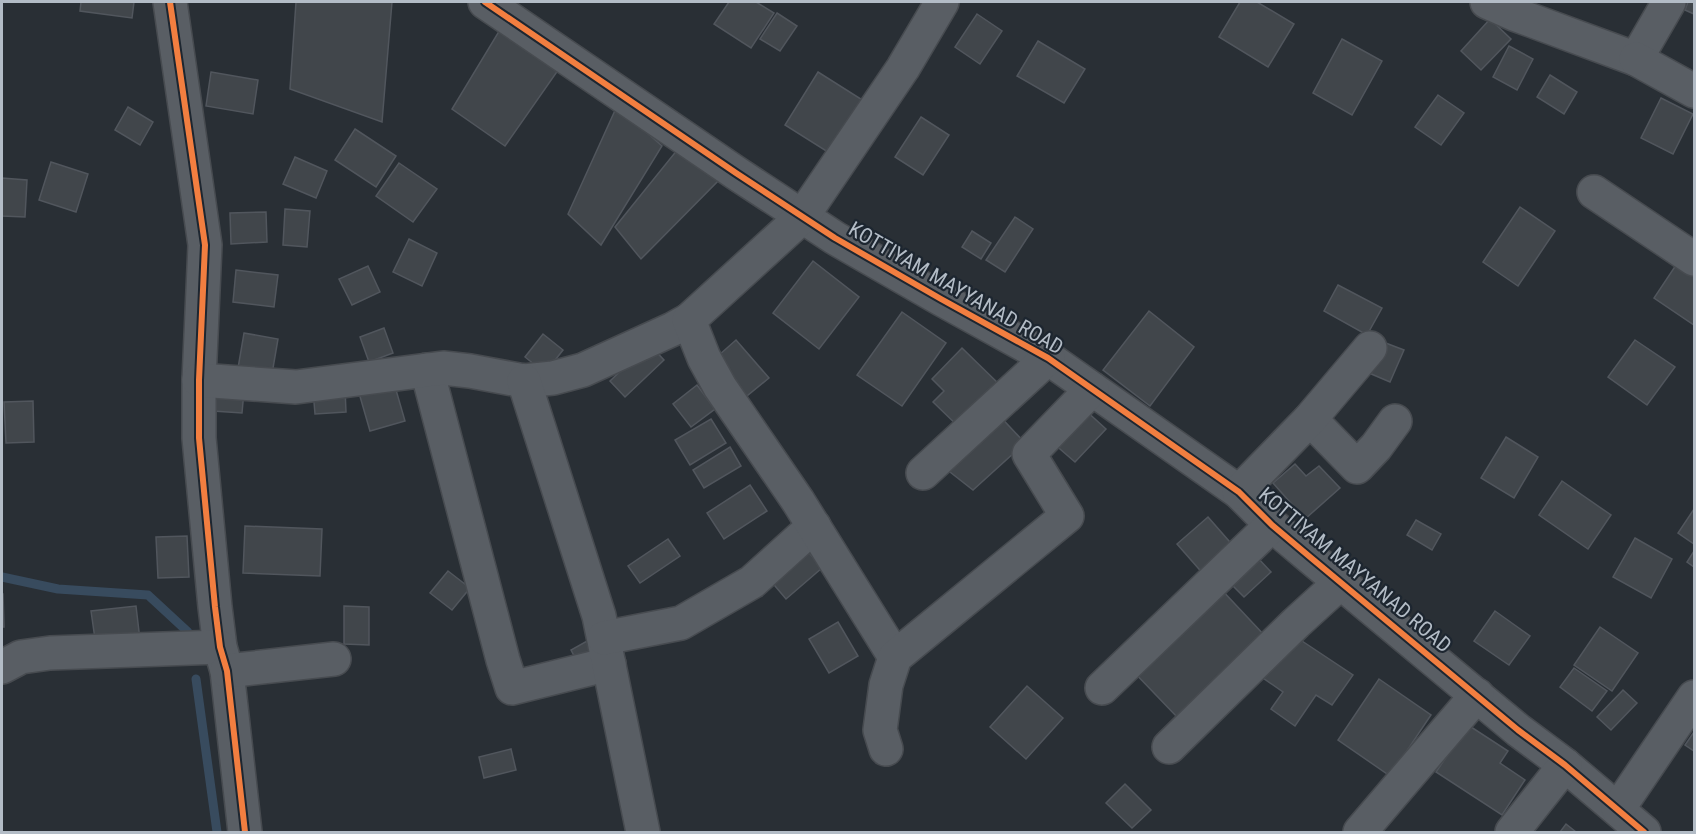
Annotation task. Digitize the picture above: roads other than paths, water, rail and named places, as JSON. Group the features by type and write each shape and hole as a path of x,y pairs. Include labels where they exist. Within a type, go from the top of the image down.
{"street":[{"path":"170,2 205,245 199,438 214,608 223,659 245,832"},
{"name":"KOTTIYAM MAYYANAD ROAD","path":"485,2 802,217 941,300 1047,358 1239,492 1272,525 1644,832"},
{"path":"200,380 296,387 443,368 524,381 553,378 583,370 689,320 802,217 903,68 942,2"},
{"path":"1487,2 1636,59 1695,91"},
{"path":"1636,59 1669,2"},
{"path":"1594,192 1695,259"},
{"path":"689,320 704,357 720,387 798,501 895,657"},
{"path":"1239,492 1310,419 1370,348"},
{"path":"923,473 1047,358"},
{"path":"427,370 512,688 681,623 752,582 814,526"},
{"path":"524,381 599,616 643,832"},
{"path":"886,749 880,730 886,685 895,657 1067,516 1029,453 1092,389"},
{"path":"1310,419 1358,466 1376,447 1395,421"},
{"path":"1102,688 1272,525"},
{"path":"1169,747 1341,582"},
{"path":"2,667 21,657 50,653 223,659 334,659"},
{"path":"1360,832 1477,695"},
{"path":"1618,809 1695,697"},
{"path":"1512,832 1565,765"}],"waterway":[{"path":"2,577 58,589 148,595 188,632"},
{"path":"196,679 217,832"}]}
